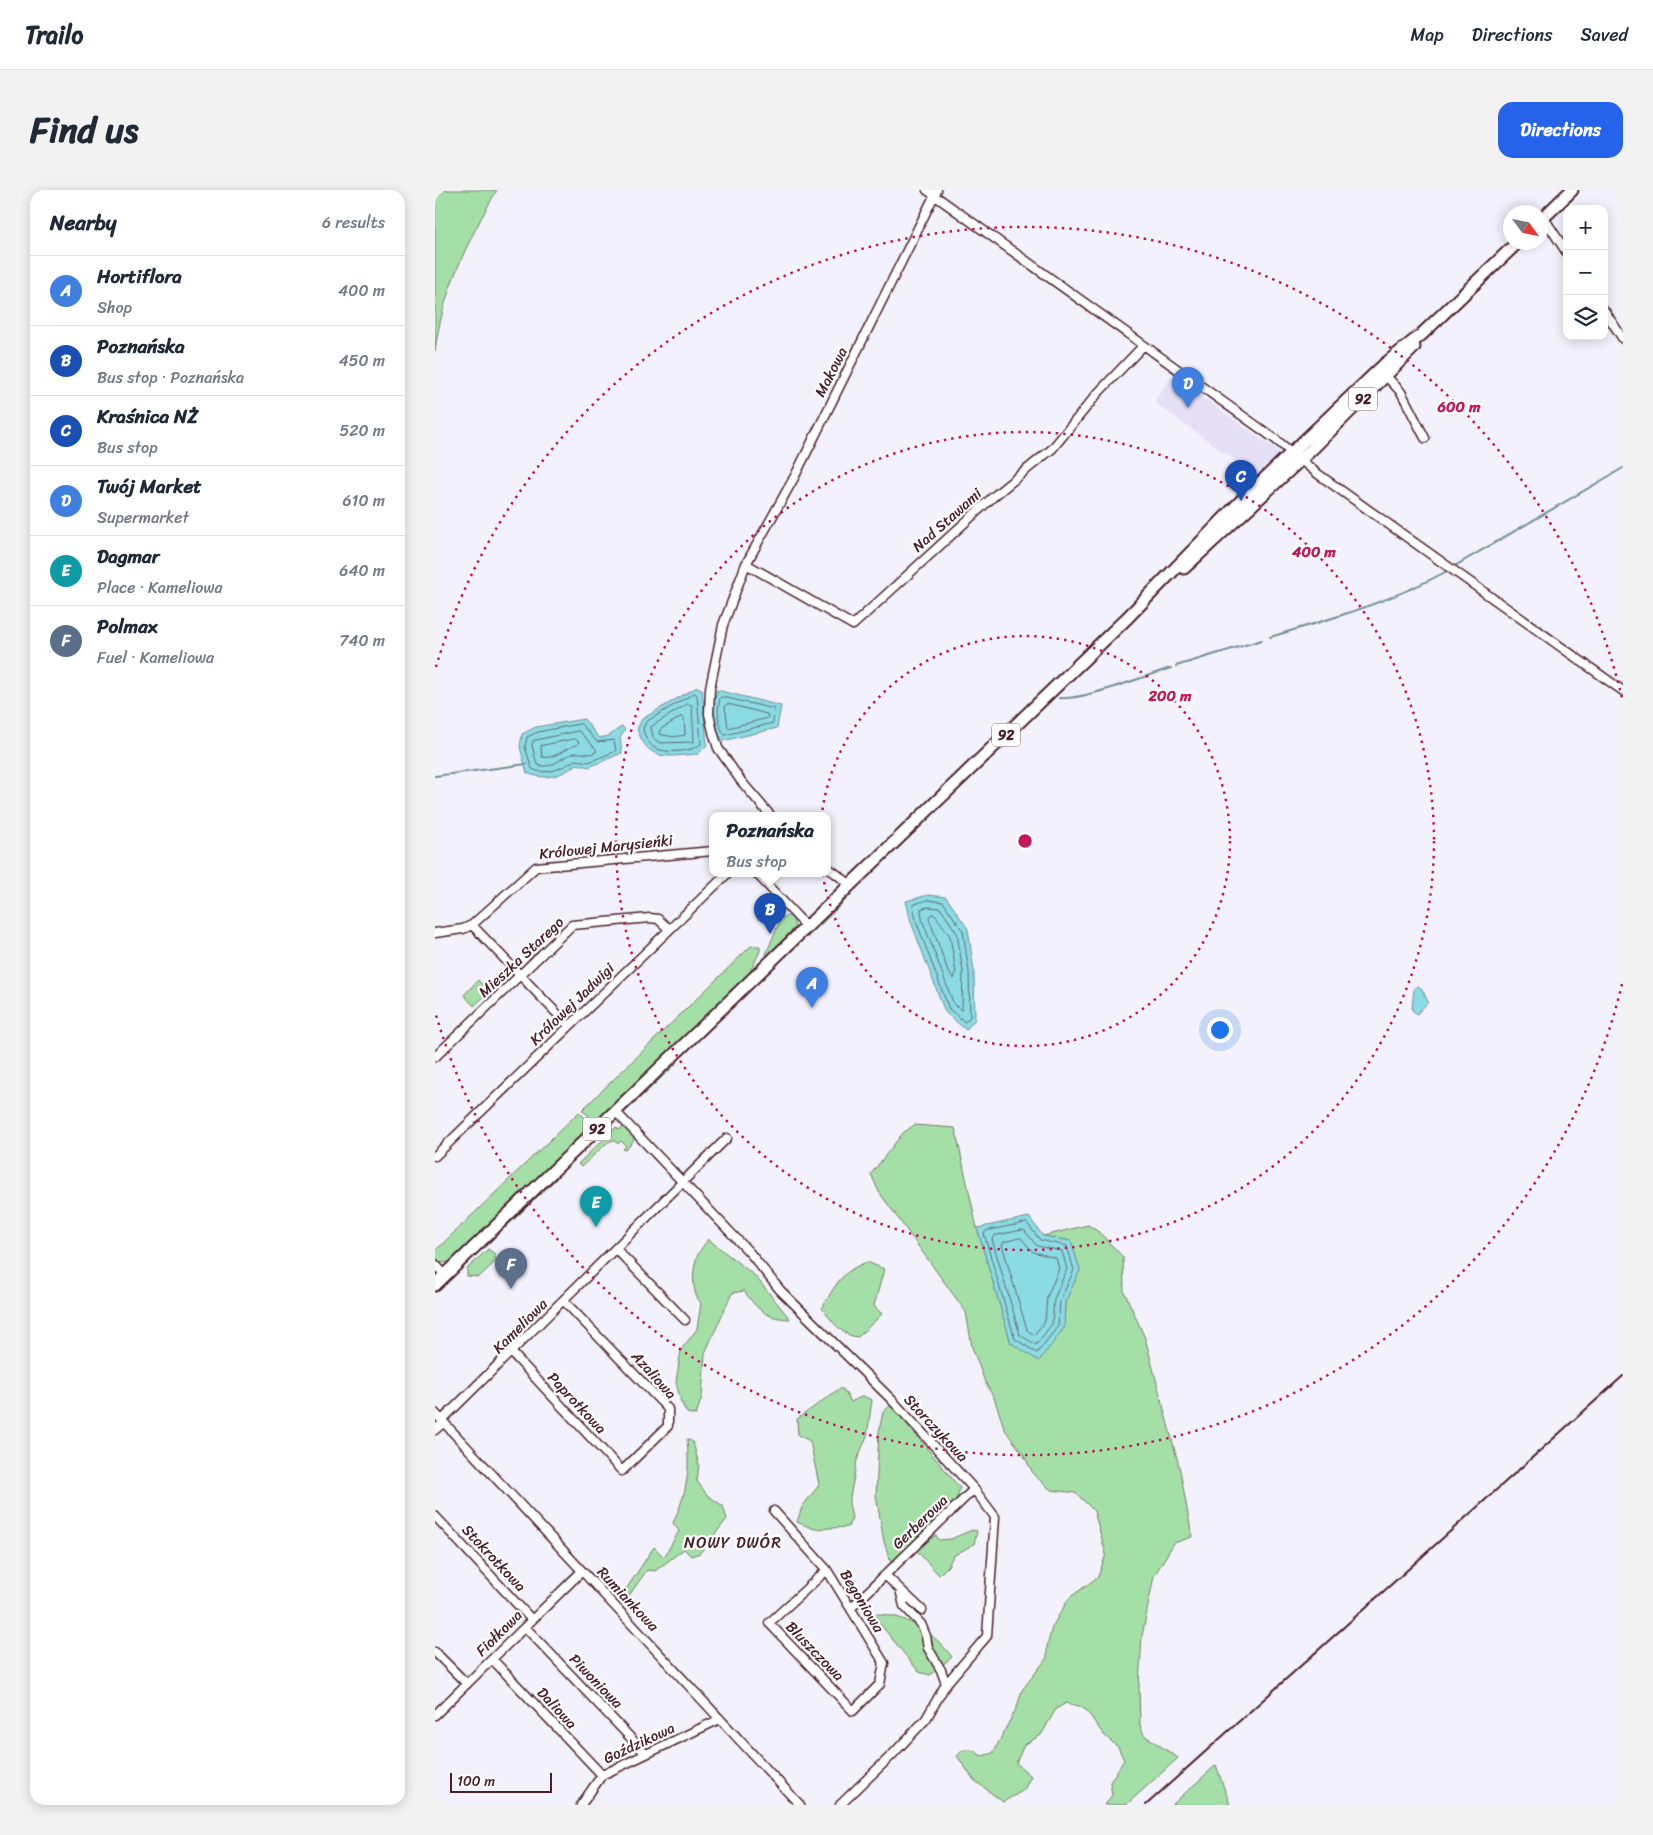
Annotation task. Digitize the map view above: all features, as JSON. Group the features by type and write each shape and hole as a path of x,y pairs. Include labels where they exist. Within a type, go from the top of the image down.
{"main road":[{"path":"1548,213 1572,190"},
{"name":"92","path":"435,1285 1161,585 1212,543 1385,364 1421,335 1510,250"},
{"name":"92","path":"1296,456 1386,376 1415,345 1421,335"}],"street":[{"path":"927,190 935,193 1318,474 1623,691"},
{"name":"Makowa","path":"767,812 741,781 718,748 709,714 710,688 723,625 746,564 795,476 935,193"},
{"path":"1548,227 1565,250"},
{"path":"1608,316 1623,339"},
{"name":"Nad Stawami","path":"746,564 853,625 995,496 1052,448 1098,393 1143,346"},
{"path":"1386,376 1401,392 1425,438"},
{"name":"Królowej Marysieńki","path":"435,933 463,929 472,925 536,867 709,851"},
{"path":"831,870 851,885"},
{"name":"Królowej Jadwigi","path":"436,1153 724,877"},
{"path":"760,877 807,927"},
{"name":"Mieszka Starego","path":"435,1057 572,925 649,918 658,919 669,929"},
{"path":"472,925 569,1026"},
{"name":"Storczykowa","path":"615,1112 750,1253 780,1290 891,1399 973,1489 995,1517 987,1636 946,1684 926,1718 893,1754 840,1805"},
{"name":"Kameliowa","path":"435,1430 727,1138"},
{"path":"616,1249 685,1320"},
{"path":"435,1264 445,1275"},
{"name":"Azaliowa","path":"564,1300 668,1409 668,1426 621,1471"},
{"name":"Paprotkowa","path":"511,1353 621,1471"},
{"name":"Rumiankowa","path":"435,1413 800,1805"},
{"name":"Gerberowa","path":"851,1608 973,1489"},
{"name":"Begoniowa","path":"774,1511 827,1570 884,1663 880,1684 853,1711"},
{"name":"Stokrotkowa","path":"435,1516 532,1620"},
{"name":"Bluszczowa","path":"827,1570 769,1623 853,1711"},
{"name":"Fiołkowa","path":"435,1715 582,1571"},
{"path":"885,1575 922,1610"},
{"path":"900,1589 904,1606 921,1624 927,1636 928,1648 941,1670 946,1684"},
{"name":"Piwoniowa","path":"525,1627 647,1754"},
{"path":"435,1652 467,1684"},
{"name":"Daliowa","path":"492,1659 602,1775"},
{"name":"Goździkowa","path":"581,1805 592,1786 602,1775 720,1719"}],"shaded area":[{"path":"1172,376 1281,454 1257,476 1154,402"}],"green space":[{"path":"435,190 497,190 466,248 450,288 438,329 435,351"},
{"path":"852,894 807,938 809,934"},
{"path":"787,916 793,918 795,927 767,956 766,954 781,918"},
{"path":"751,946 760,946 760,951 749,974 596,1122 582,1110"},
{"path":"478,980 489,992 474,1006 464,995"},
{"path":"676,1064 625,1112 626,1109"},
{"path":"579,1112 590,1123 590,1127 450,1262 440,1263 435,1257 435,1251"},
{"path":"914,1125 955,1128 977,1228 1011,1343 1064,1328 1065,1302 1080,1270 1071,1241 1043,1236 1088,1225 1099,1232 1123,1257 1124,1291 1145,1338 1180,1470 1192,1537 1174,1543 1154,1576 1142,1636 1139,1684 1140,1725 1144,1735 1178,1758 1126,1805 1105,1805 1112,1795 1110,1782 1124,1760 1118,1747 1104,1735 1086,1710 1079,1706 1066,1703 1056,1709 1041,1735 1024,1745 1016,1763 1031,1776 1024,1790 1003,1802 974,1780 957,1756 963,1750 972,1750 982,1756 993,1753 1017,1707 1022,1690 1047,1658 1047,1647 1052,1627 1069,1598 1098,1577 1106,1554 1094,1511 1076,1493 1051,1490 1034,1475 1023,1454 1005,1430 994,1398 985,1382 972,1347 966,1312 879,1192 871,1174 903,1133"},
{"path":"624,1126 635,1139 626,1150 623,1149 626,1146 621,1141 618,1144 614,1140 608,1142 581,1167 578,1164 616,1127 619,1130"},
{"path":"557,1178 505,1228 505,1226"},
{"path":"708,1239 755,1276 790,1319 774,1317 763,1312 744,1291 732,1293 705,1353 702,1397 696,1415 687,1413 681,1402 676,1382 681,1350 697,1329 701,1303 694,1289 694,1271 698,1255"},
{"path":"488,1249 495,1254 496,1261 479,1277 467,1276 467,1269"},
{"path":"867,1262 884,1269 874,1306 882,1314 858,1337 842,1331 822,1308 840,1280 851,1270"},
{"path":"839,1389 843,1389 851,1402 863,1396 872,1400 867,1436 857,1460 849,1503 852,1518 848,1527 814,1529 797,1522 802,1507 819,1485 810,1441 798,1435 797,1419"},
{"path":"891,1405 960,1488 956,1501 891,1563 884,1542 876,1495 879,1431 883,1412"},
{"path":"687,1439 693,1442 699,1465 697,1481 707,1495 723,1506 727,1519 700,1553 691,1556 684,1549 655,1571 647,1570 623,1604 621,1597 654,1547 664,1557 679,1531 673,1523 682,1502 688,1472"},
{"path":"972,1530 977,1531 974,1544 953,1556 948,1566 939,1575 916,1550 936,1535 939,1540 951,1539"},
{"path":"872,1614 895,1617 917,1626 927,1632 952,1657 930,1675 919,1672"},
{"path":"1216,1765 1230,1805 1172,1805"}],"water":[{"path":"697,687 702,689 707,745 698,754 668,756 660,755 647,748 637,729 642,719"},
{"path":"717,690 781,706 777,728 723,741 715,723 713,710"},
{"path":"584,719 599,738 609,736 622,726 625,730 620,738 622,753 589,767 577,764 565,772 553,776 541,777 527,773 520,747 522,734 536,727"},
{"path":"928,895 946,897 968,929 974,971 975,1019 966,1030 945,1012 911,922 906,901"},
{"path":"1418,986 1422,989 1428,1002 1417,1014 1412,1010 1414,988"},
{"path":"1029,1217 1043,1236 1071,1241 1080,1270 1065,1302 1064,1328 1039,1361 1011,1343 977,1228"}],"waterway":[{"path":"1453,567 1623,468"},
{"path":"1270,637 1384,600 1449,570"},
{"path":"1176,666 1262,640"},
{"path":"1059,698 1070,698 1098,692 1171,668"},
{"path":"435,776 527,764"}],"railway":[{"path":"1146,1805 1623,1376"}],"place":[{"name":"Twój Market","path":"1188,408"},
{"name":"Kraśnica NŻ","path":"1241,501"},
{"name":"Poznańska","path":"770,934"},
{"name":"Hortiflora","path":"812,1008"},
{"name":"Dagmar","path":"596,1227"},
{"name":"Polmax","path":"511,1289"}],"district":[{"name":"NOWY DWÓR","path":"733,1542"}]}
